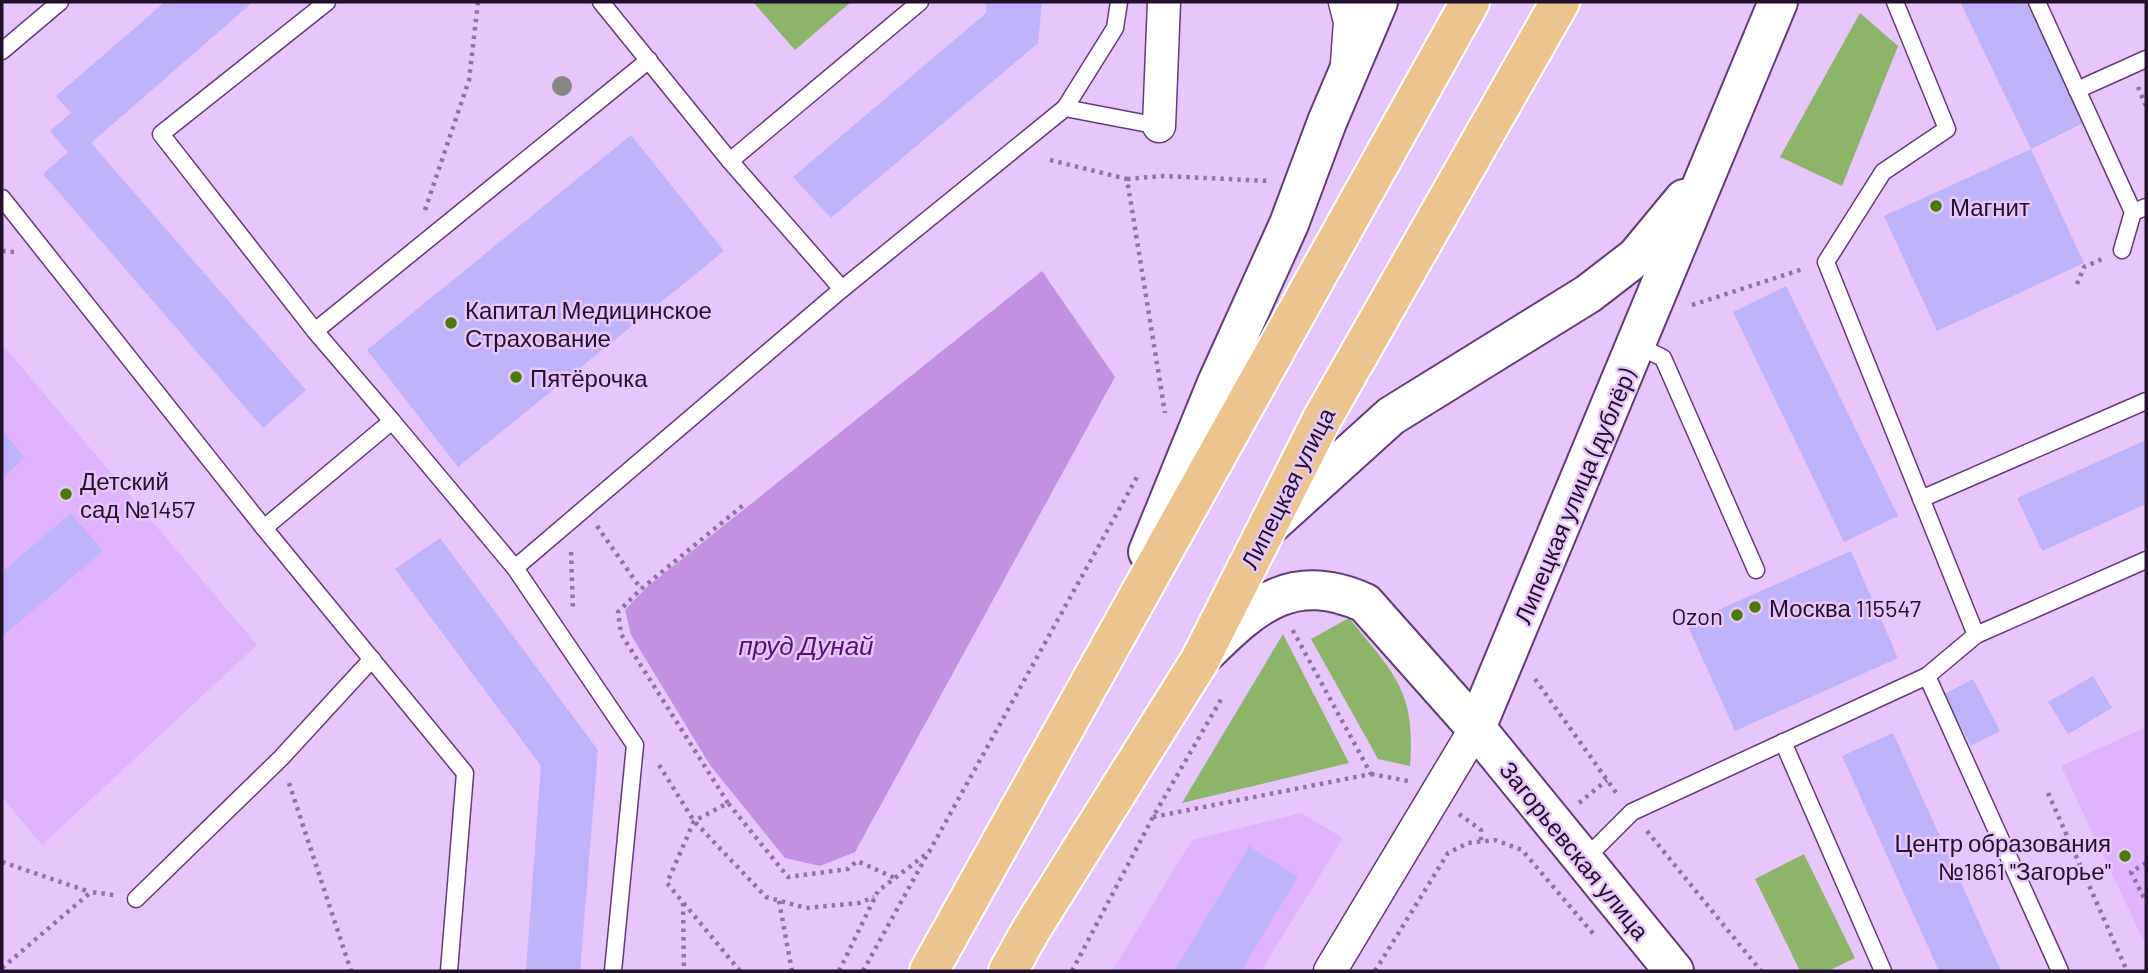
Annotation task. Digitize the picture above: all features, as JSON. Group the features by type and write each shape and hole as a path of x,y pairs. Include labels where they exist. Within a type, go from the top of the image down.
{"main road":[{"path":"929,971 1470,2"},
{"name":"Липецкая улица","path":"1009,971 1031,930 1200,660 1322,419 1560,2"}],"street":[{"path":"1159,126 1164,2"},
{"path":"1345,2 1350,22 1346,76"},
{"path":"1109,650 1217,383 1289,224 1346,76 1378,2"},
{"name":"Липецкая улица (дублёр)","path":"1330,971 1476,728 1778,2"},
{"path":"1266,530 1391,416 1588,294 1636,257 1687,196 1731,115"},
{"name":"Загорьевская улица","path":"1200,660 1239,620 1273,598 1304,588 1343,593 1365,603 1476,728 1674,971"}],"lane":[{"path":"2,51 60,2"},
{"path":"327,2 161,134 316,331 515,568 635,745 613,971"},
{"path":"601,2 730,161 842,289"},
{"path":"730,161 920,2"},
{"path":"515,568 842,289 1065,108 1115,28 1119,2"},
{"path":"1895,2 1947,128 1883,172 1825,262 1976,635"},
{"path":"2037,2 2077,90 2140,210 2122,250"},
{"path":"2077,90 2146,59"},
{"path":"316,331 649,60"},
{"path":"1065,108 1159,126"},
{"path":"2,198 264,528 466,773 449,971"},
{"path":"1637,345 1663,358 1756,570"},
{"path":"1921,499 2146,401"},
{"path":"264,528 392,421"},
{"path":"1583,861 1632,812 1927,676 1976,635 2146,560"},
{"path":"136,899 281,758 372,659"},
{"path":"1927,676 2060,971"},
{"path":"1783,742 1883,971"}],"path":[{"path":"410,254 469,80 478,2"},
{"path":"1050,160 1127,179 1163,176 1277,182"},
{"path":"1127,179 1167,424 1173,413"},
{"path":"2077,284 2084,267 2122,250"},
{"path":"1690,295 1684,307 1825,262"},
{"path":"863,971 1140,472"},
{"path":"746,503 641,589 618,612 621,634 728,803 788,877 848,869 857,861 897,879"},
{"path":"585,509 641,589"},
{"path":"570,522 573,618"},
{"path":"1153,817 1371,774 1289,623"},
{"path":"1531,674 1632,812 1761,971"},
{"path":"1072,971 1153,817 1227,688"},
{"path":"281,758 351,971"},
{"path":"2048,793 2127,971"},
{"path":"728,803 694,821 667,883 740,971"},
{"path":"694,821 766,897 806,908 859,903 875,897"},
{"path":"1375,971 1448,853 1468,843 1495,840 1522,850 1600,941"},
{"path":"839,971 878,891 929,852"},
{"path":"2,862 91,892 136,899"},
{"path":"2146,863 2131,872 2146,902"},
{"path":"2,968 91,892"},
{"path":"779,901 792,971"},
{"path":"683,903 684,971"}],"shaded area":[{"name":"Детский сад №1457","path":"2,344 257,645 42,845 2,797"},
{"name":"Центр образования №1861 \"Загорье\"","path":"2146,727 2146,946 2061,766"},
{"path":"1301,813 1343,838 1261,971 1112,971 1192,840"}],"green space":[{"path":"753,2 851,2 795,50"},
{"path":"1860,13 1898,46 1842,186 1780,157"},
{"path":"1349,618 1399,684 1409,719 1410,766 1378,759 1311,639"},
{"path":"1283,634 1349,763 1182,803"},
{"path":"1804,854 1855,958 1828,971 1800,971 1755,879"}],"water":[{"name":"пруд Дунай","path":"1042,271 1115,377 855,852 820,866 785,858 710,765 631,635 625,610 647,587"}],"building":[{"path":"165,2 253,2 91,143 306,390 263,428 43,174 68,152 50,131 71,113 56,96"},
{"path":"987,2 1042,2 1038,43 831,218 793,177 986,13"},
{"path":"1960,2 2026,2 2085,122 2031,149"},
{"path":"631,135 724,251 458,467 367,350"},
{"path":"2031,149 2084,263 1937,331 1884,216"},
{"path":"1786,286 1898,516 1844,542 1733,312"},
{"path":"2,430 25,458 2,478"},
{"path":"2146,440 2146,504 2042,551 2017,498"},
{"path":"71,513 103,551 2,637 2,572"},
{"path":"440,538 598,750 580,971 526,971 541,766 395,569"},
{"path":"1851,551 1898,658 1735,731 1687,624"},
{"path":"2093,676 2112,708 2068,734 2048,702"},
{"path":"1973,679 2000,731 1971,746 1944,694"},
{"path":"1893,733 2001,971 1939,971 1842,756"},
{"path":"1249,846 1298,877 1241,971 1174,971"}],"place":[{"name":"Магнит","path":"1936,206"},
{"name":"Капитал Медицинское Страхование","path":"451,323"},
{"name":"Пятёрочка","path":"516,377"},
{"name":"Детский сад №1457","path":"66,494"},
{"name":"Москва 115547","path":"1755,607"},
{"name":"Ozon","path":"1737,615"},
{"name":"Центр образования №1861 \"Загорье\"","path":"2125,856"}]}
